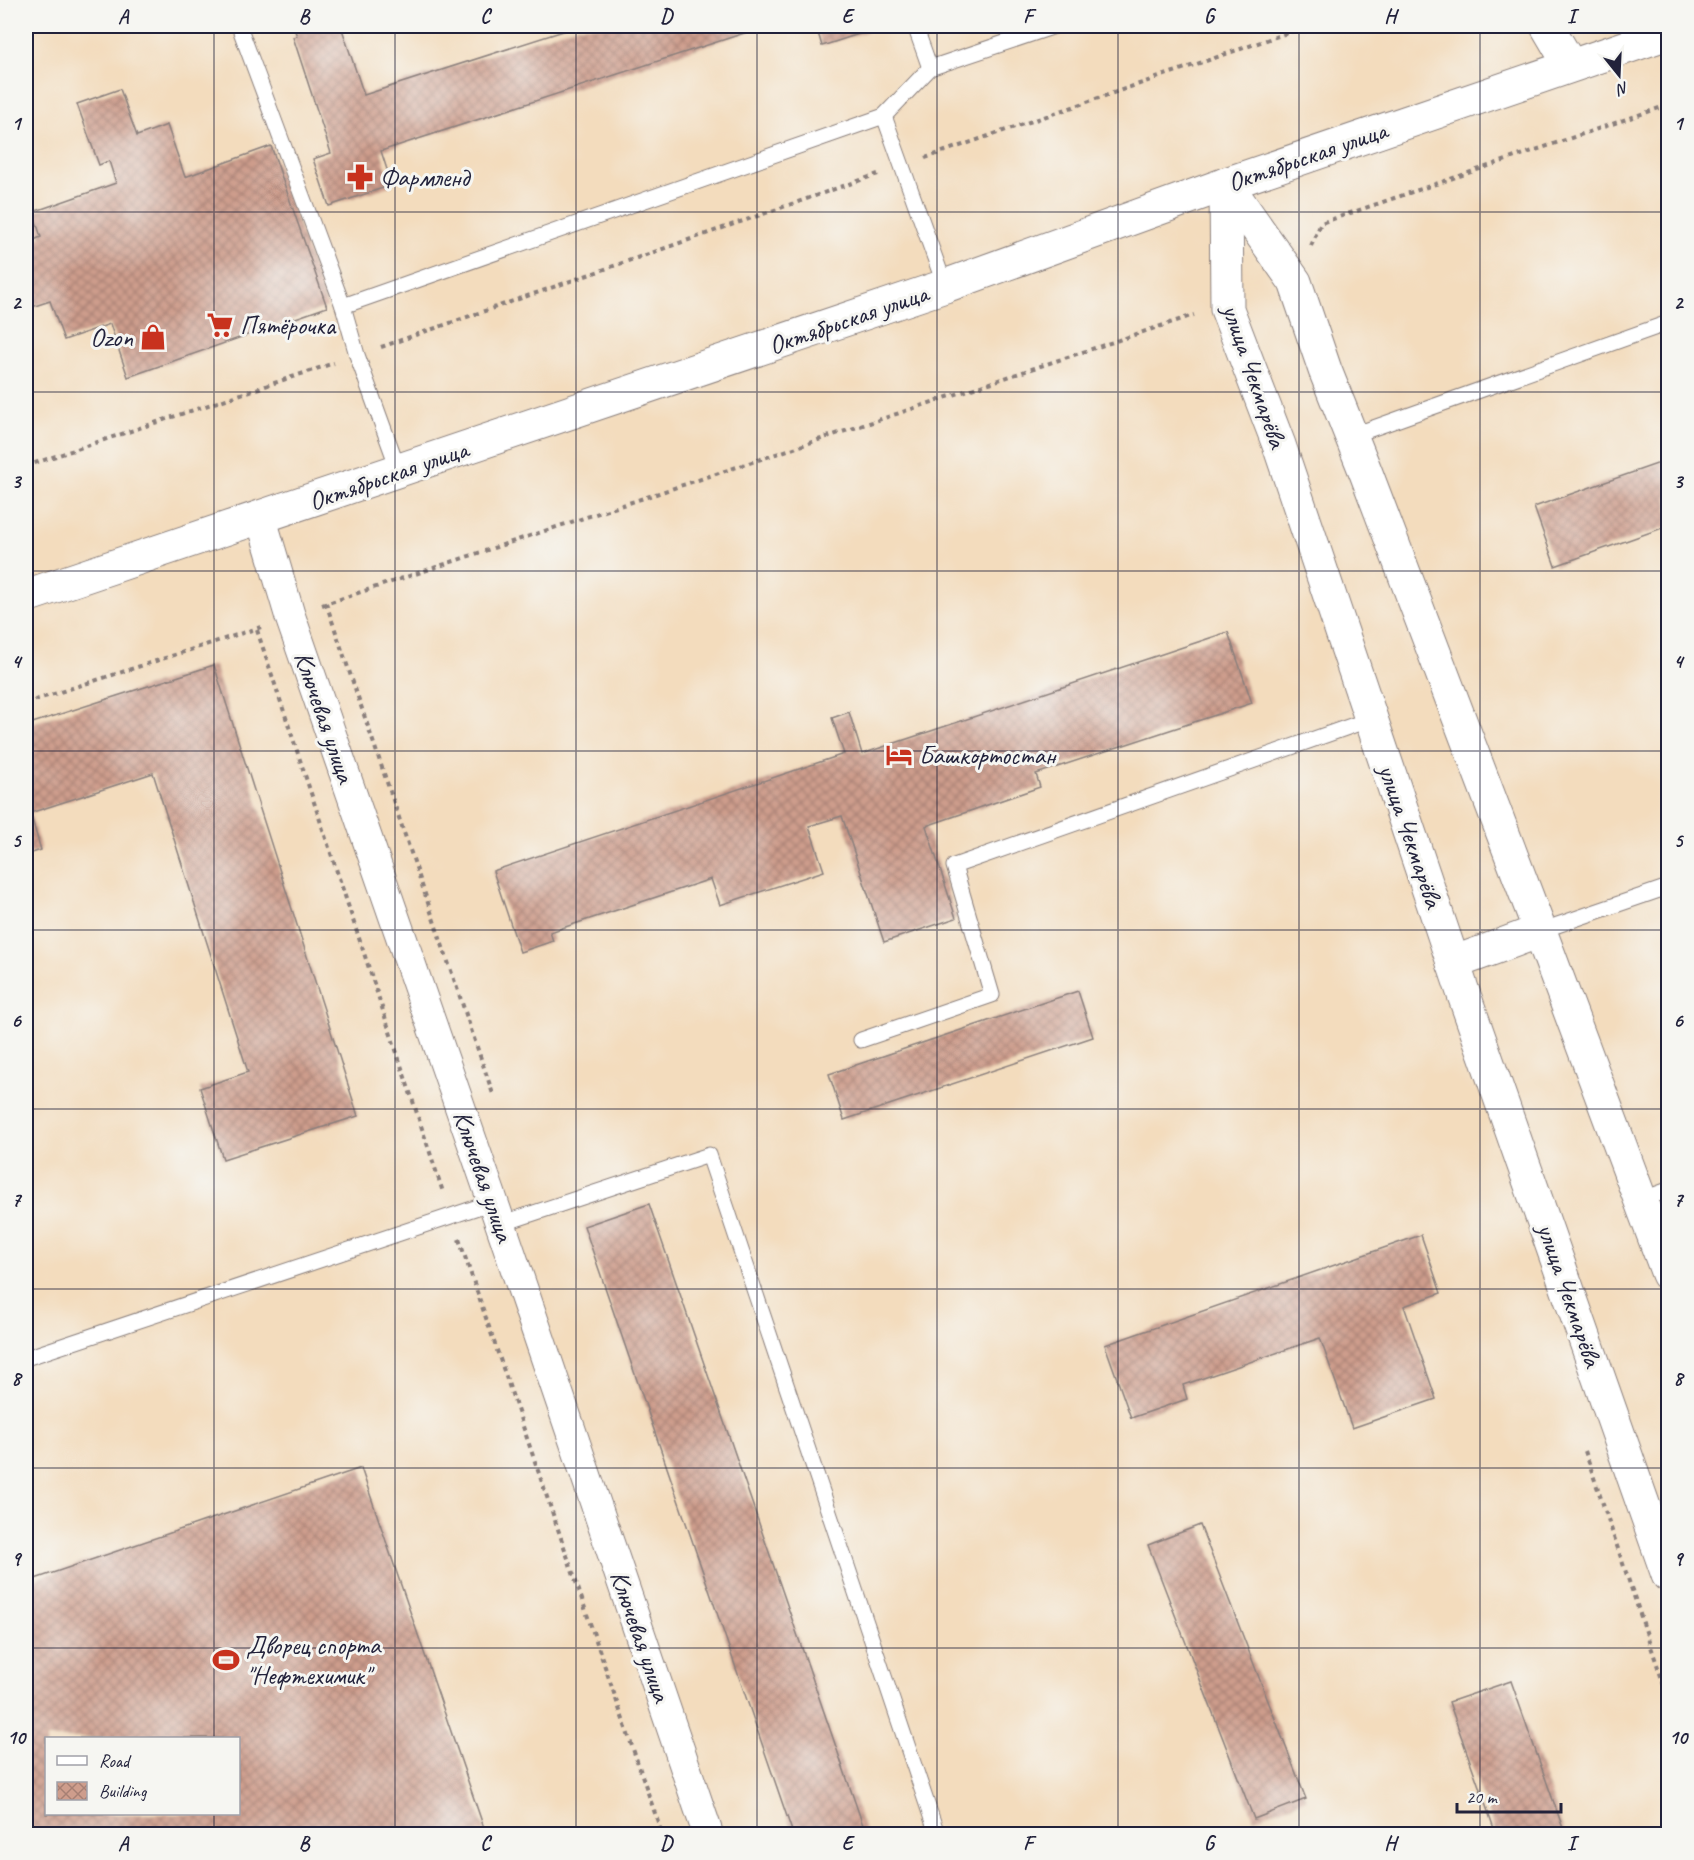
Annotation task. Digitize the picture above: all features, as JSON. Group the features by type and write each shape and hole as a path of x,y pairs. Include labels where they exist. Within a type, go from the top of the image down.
{"main road":[{"path":"1547,26 1570,65"},
{"path":"1567,26 1570,65"},
{"name":"Октябрьская улица","path":"26,596 945,286 1226,184 1668,33"},
{"path":"1226,184 1294,282 1325,370 1540,931 1655,1195 1668,1274"},
{"name":"улица Чекмарёва","path":"1226,184 1227,309 1279,445 1453,963 1668,1575"},
{"path":"1453,963 1540,931"}],"street":[{"name":"Ключевая улица","path":"261,518 290,616 497,1213 708,1834"}],"lane":[{"path":"239,26 343,306 357,355 399,471"},
{"path":"915,26 930,68"},
{"path":"343,306 884,116 930,68 1054,26"},
{"path":"884,116 945,286"},
{"path":"1351,436 1668,323"},
{"path":"861,1040 992,995 954,866 1371,719"},
{"path":"1540,931 1668,887"},
{"path":"26,1358 451,1217 497,1213 709,1155 938,1834"}],"path":[{"path":"26,466 357,355 1307,26"},
{"path":"1294,282 1321,223 1668,105"},
{"path":"26,703 257,629 290,616 1194,315 1227,309"},
{"path":"257,629 451,1217 662,1834"}],"building":[{"path":"293,26 341,26 364,95 579,26 766,26 381,151 392,185 329,206 313,159 331,153 293,37 297,36"},
{"path":"816,26 866,26 868,31 822,46"},
{"path":"120,89 137,136 167,125 185,177 271,146 327,307 128,377 110,324 64,340 50,301 26,309 26,243 41,237 33,212 116,183 109,161 99,165 77,104"},
{"path":"1668,460 1668,526 1555,566 1534,507"},
{"path":"1228,632 1252,703 1036,774 1040,787 926,826 956,918 884,942 842,816 809,826 824,871 720,905 711,879 550,932 553,941 520,952 493,871 844,754 832,718 849,712 862,754"},
{"path":"214,665 358,1116 223,1159 200,1088 248,1072 153,773 30,813 41,850 26,855 26,725"},
{"path":"1078,991 1093,1037 844,1120 829,1074"},
{"path":"649,1204 866,1834 793,1834 584,1226"},
{"path":"1421,1235 1441,1293 1404,1306 1436,1399 1352,1428 1320,1338 1183,1385 1187,1399 1131,1418 1105,1345"},
{"name":"Дворец спорта \"Нефтехимик\"","path":"361,1468 485,1831 474,1834 26,1834 26,1582"},
{"path":"1200,1525 1306,1799 1254,1819 1148,1545"},
{"path":"1511,1681 1565,1834 1496,1834 1449,1702"}],"place":[{"name":"Фармленд","path":"360,177"},
{"name":"Пятёрочка","path":"220,325"},
{"name":"Ozon","path":"153,337"},
{"name":"Башкортостан","path":"899,755"},
{"name":"Дворец спорта \"Нефтехимик\"","path":"226,1660"}]}
